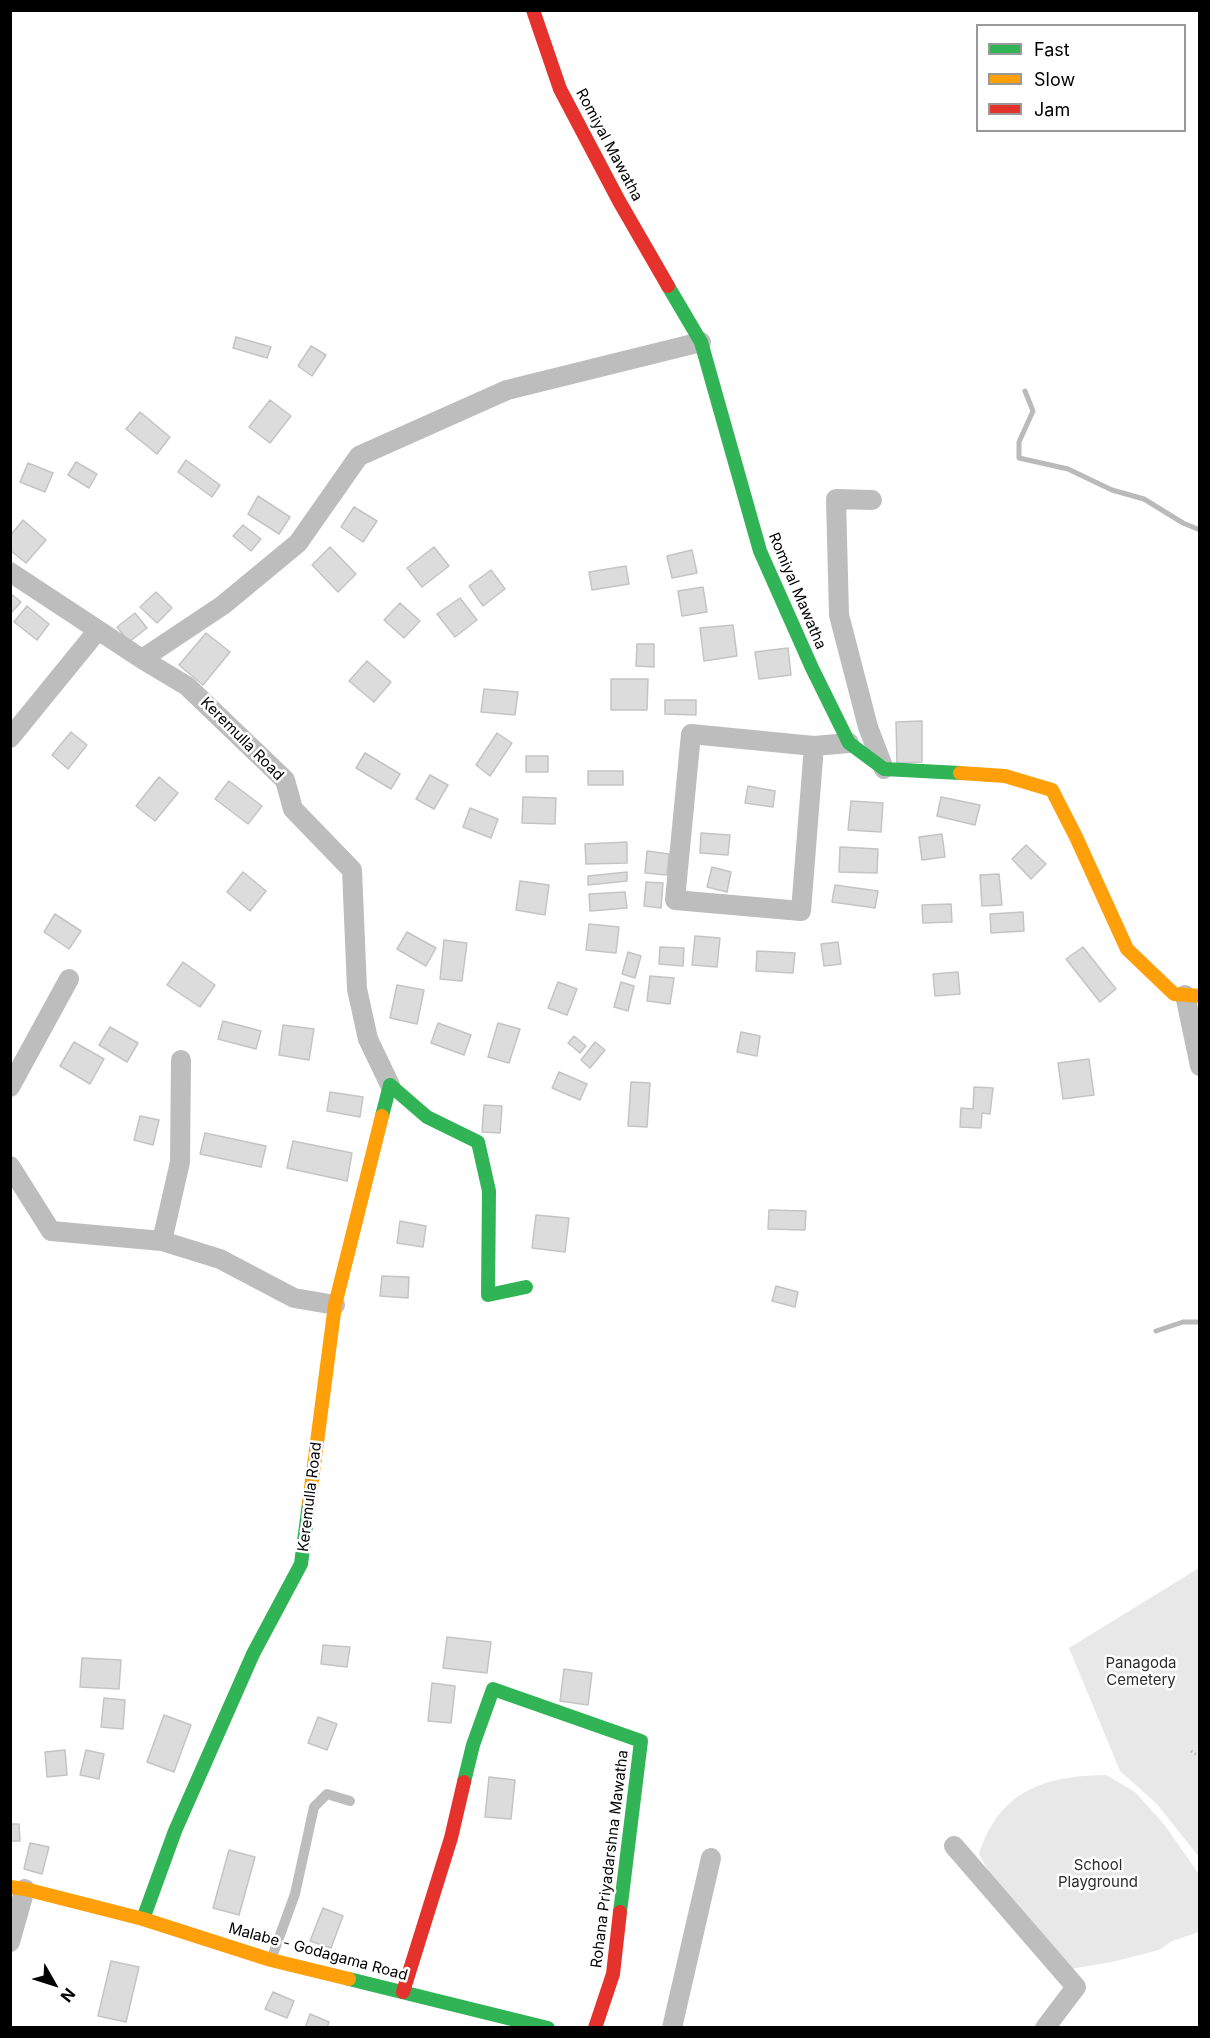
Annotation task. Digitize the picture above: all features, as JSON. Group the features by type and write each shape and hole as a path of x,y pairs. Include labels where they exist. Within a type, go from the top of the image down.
{"street":[{"name":"Romiyal Mawatha","path":"533,10 560,89 619,201 701,342 760,551 812,668 849,743 884,769"},
{"path":"142,659 223,605 298,543 359,456 507,390 701,342"},
{"path":"872,500 836,499 839,615 868,727 884,769 1005,776 1052,790 1127,950 1174,994 1192,995 1200,1066"},
{"name":"Keremulla Road","path":"10,572 187,686 285,780 293,808 352,870 357,989 368,1039 390,1084 427,1117 478,1142 489,1191 488,1295 526,1287"},
{"path":"10,738 98,630"},
{"path":"814,746 801,911 675,900 691,734 814,746 849,743"},
{"path":"10,1087 69,979"},
{"path":"162,1241 180,1162 181,1060"},
{"name":"Keremulla Road","path":"143,1919 175,1831 248,1665 301,1564 334,1305 390,1084"},
{"path":"10,1166 51,1231 162,1241 220,1259 294,1298 334,1305"},
{"name":"Rohana Priyadarshna Mawatha","path":"403,1992 452,1838 473,1745 493,1689 641,1741 613,1974 596,2028"},
{"path":"954,1846 1076,1987 1045,2028"},
{"path":"672,2028 711,1858"},
{"path":"10,1942 18,1888"},
{"name":"Malabe - Godagama Road","path":"18,1888 143,1919 271,1960 548,2028"}],"lane":[{"path":"271,1960 295,1894 314,1807 327,1794 350,1802"}],"path":[{"path":"1191,1751 1200,1757"}],"green space":[{"name":"Panagoda Cemetery","path":"1199,1568 1199,1857 1157,1804 1120,1771 1069,1648"},
{"name":"School Playground","path":"1106,1775 1135,1792 1163,1823 1199,1874 1199,1932 1172,1941 1159,1950 1112,1962 1071,1969 989,1872 979,1854 988,1832 999,1815 1012,1801 1027,1791 1063,1779"}],"building":[{"path":"236,337 271,347 267,358 233,348"},
{"path":"311,346 326,355 312,376 298,366"},
{"path":"270,400 291,416 270,443 249,427"},
{"path":"140,412 170,437 157,454 126,429"},
{"path":"186,460 220,485 212,497 178,472"},
{"path":"76,462 97,474 89,488 68,475"},
{"path":"28,463 53,473 45,492 20,482"},
{"path":"258,496 290,517 279,534 248,514"},
{"path":"354,507 377,521 363,542 341,527"},
{"path":"23,520 46,540 26,563 10,550 10,536"},
{"path":"243,525 261,539 251,551 233,536"},
{"path":"330,547 356,574 338,592 312,565"},
{"path":"434,547 449,566 422,587 407,568"},
{"path":"692,550 697,573 672,578 667,556"},
{"path":"626,566 629,584 592,590 589,572"},
{"path":"491,570 505,589 483,606 469,586"},
{"path":"703,587 707,612 682,616 678,591"},
{"path":"156,592 172,608 157,623 140,607"},
{"path":"10,593 21,602 10,614"},
{"path":"460,598 477,620 455,637 437,614"},
{"path":"400,603 420,621 404,638 384,620"},
{"path":"27,606 49,624 37,640 14,622"},
{"path":"135,613 147,628 129,642 117,627"},
{"path":"733,625 737,656 704,661 700,628"},
{"path":"206,633 230,652 203,685 179,665"},
{"path":"637,644 654,644 654,667 636,666"},
{"path":"788,648 791,675 759,679 755,652"},
{"path":"367,661 391,682 374,702 349,681"},
{"path":"611,679 648,679 647,710 611,710"},
{"path":"484,689 518,692 515,715 481,712"},
{"path":"665,700 696,700 696,715 665,714"},
{"path":"922,721 922,762 897,763 896,722"},
{"path":"71,732 87,745 68,769 52,755"},
{"path":"497,733 512,743 490,776 476,765"},
{"path":"365,753 400,774 391,789 356,768"},
{"path":"526,756 548,756 548,772 526,772"},
{"path":"588,771 623,771 623,785 588,785"},
{"path":"430,775 448,785 434,809 416,799"},
{"path":"159,777 178,793 155,821 136,806"},
{"path":"229,781 262,806 248,824 215,799"},
{"path":"748,786 775,791 773,807 745,803"},
{"path":"523,797 556,798 555,824 522,823"},
{"path":"941,797 980,805 975,825 937,816"},
{"path":"851,801 883,803 881,832 848,830"},
{"path":"470,808 498,819 491,838 463,827"},
{"path":"701,833 730,835 728,855 700,853"},
{"path":"942,834 945,857 922,860 919,837"},
{"path":"627,842 627,863 586,864 585,844"},
{"path":"1026,845 1046,864 1031,879 1012,859"},
{"path":"840,847 878,849 877,873 839,872"},
{"path":"647,851 669,854 667,875 645,873"},
{"path":"712,867 731,872 727,892 707,887"},
{"path":"243,872 266,891 250,911 227,892"},
{"path":"627,872 627,881 588,885 588,876"},
{"path":"999,874 1002,905 982,906 980,875"},
{"path":"520,881 549,885 545,915 516,910"},
{"path":"646,882 663,883 661,908 644,906"},
{"path":"835,885 878,891 875,908 832,902"},
{"path":"625,892 627,908 590,911 589,894"},
{"path":"951,904 952,922 923,923 922,905"},
{"path":"1023,912 1024,931 991,933 990,914"},
{"path":"55,914 81,931 69,949 44,932"},
{"path":"589,924 619,927 616,953 586,950"},
{"path":"407,932 436,948 426,966 397,949"},
{"path":"695,936 720,938 717,967 692,965"},
{"path":"444,940 467,943 462,981 440,979"},
{"path":"838,942 841,964 824,966 821,944"},
{"path":"660,947 684,948 683,966 659,964"},
{"path":"1083,947 1116,989 1100,1002 1066,959"},
{"path":"757,951 795,953 793,973 756,971"},
{"path":"628,952 641,956 635,978 622,974"},
{"path":"183,962 215,985 200,1007 167,985"},
{"path":"958,972 960,994 935,996 933,974"},
{"path":"650,976 674,978 670,1004 647,1001"},
{"path":"558,982 577,989 567,1015 548,1008"},
{"path":"621,982 634,986 628,1011 614,1007"},
{"path":"397,985 424,990 417,1024 390,1018"},
{"path":"223,1021 261,1031 256,1049 218,1039"},
{"path":"438,1023 471,1035 464,1055 431,1043"},
{"path":"498,1023 520,1029 509,1063 488,1057"},
{"path":"283,1025 314,1029 309,1060 279,1055"},
{"path":"110,1027 138,1043 127,1062 99,1045"},
{"path":"741,1032 760,1036 757,1056 737,1052"},
{"path":"574,1036 586,1046 580,1053 568,1043"},
{"path":"74,1042 104,1059 90,1084 60,1066"},
{"path":"595,1042 605,1050 590,1068 581,1060"},
{"path":"1089,1059 1094,1095 1063,1099 1058,1063"},
{"path":"559,1072 587,1084 580,1100 552,1088"},
{"path":"631,1082 650,1083 647,1127 628,1126"},
{"path":"974,1087 993,1088 990,1114 982,1113 981,1128 960,1127 961,1108 973,1109"},
{"path":"330,1092 363,1097 360,1117 327,1111"},
{"path":"484,1105 502,1106 500,1133 482,1132"},
{"path":"140,1116 159,1120 153,1145 134,1140"},
{"path":"205,1133 266,1146 261,1167 200,1154"},
{"path":"293,1141 352,1153 347,1181 287,1168"},
{"path":"769,1210 806,1211 805,1230 768,1229"},
{"path":"536,1215 569,1218 565,1252 532,1248"},
{"path":"400,1221 426,1226 423,1247 397,1243"},
{"path":"382,1276 409,1277 408,1298 380,1296"},
{"path":"776,1286 798,1292 795,1307 772,1301"},
{"path":"447,1637 491,1642 487,1673 443,1668"},
{"path":"323,1645 350,1647 347,1667 321,1664"},
{"path":"82,1658 121,1660 119,1689 80,1687"},
{"path":"564,1669 592,1673 588,1705 560,1701"},
{"path":"432,1683 455,1686 451,1723 428,1721"},
{"path":"104,1698 125,1700 123,1729 101,1727"},
{"path":"164,1715 191,1725 174,1772 147,1762"},
{"path":"318,1717 337,1724 327,1750 308,1743"},
{"path":"65,1750 67,1775 47,1777 45,1752"},
{"path":"86,1750 104,1754 99,1779 80,1775"},
{"path":"489,1777 515,1780 511,1819 485,1817"},
{"path":"10,1824 19,1824 20,1841 10,1841"},
{"path":"30,1843 49,1847 42,1874 24,1869"},
{"path":"229,1850 255,1857 239,1915 213,1908"},
{"path":"323,1908 343,1916 331,1948 310,1941"},
{"path":"111,1961 139,1967 126,2022 98,2016"},
{"path":"273,1992 294,2001 287,2018 265,2009"},
{"path":"310,2014 329,2022 327,2028 305,2028"}],"waterway":[{"path":"1025,391 1033,411 1019,442 1019,458 1068,469 1112,490 1144,499 1183,523 1200,530"},
{"path":"1156,1331 1183,1322 1200,1322"}],"traffic: fast":[{"path":"668,286 701,342 760,551 812,668 849,743 884,769 960,773"},
{"path":"382,1116 390,1085 427,1117 478,1142 489,1191 488,1295 526,1287"},
{"path":"143,1919 175,1831 253,1654 301,1564 309,1503"},
{"path":"464,1782 473,1745 493,1689 641,1741 620,1912"},
{"path":"349,1979 548,2028"}],"traffic: slow":[{"path":"960,773 1005,776 1052,790 1127,949 1174,994 1200,996"},
{"path":"309,1503 335,1305 382,1116"},
{"path":"10,1887 143,1919 271,1960 349,1979"}],"traffic: jam":[{"path":"533,10 560,89 619,201 668,286"},
{"path":"403,1992 451,1838 464,1782"},
{"path":"595,2028 613,1974 620,1912"}]}
